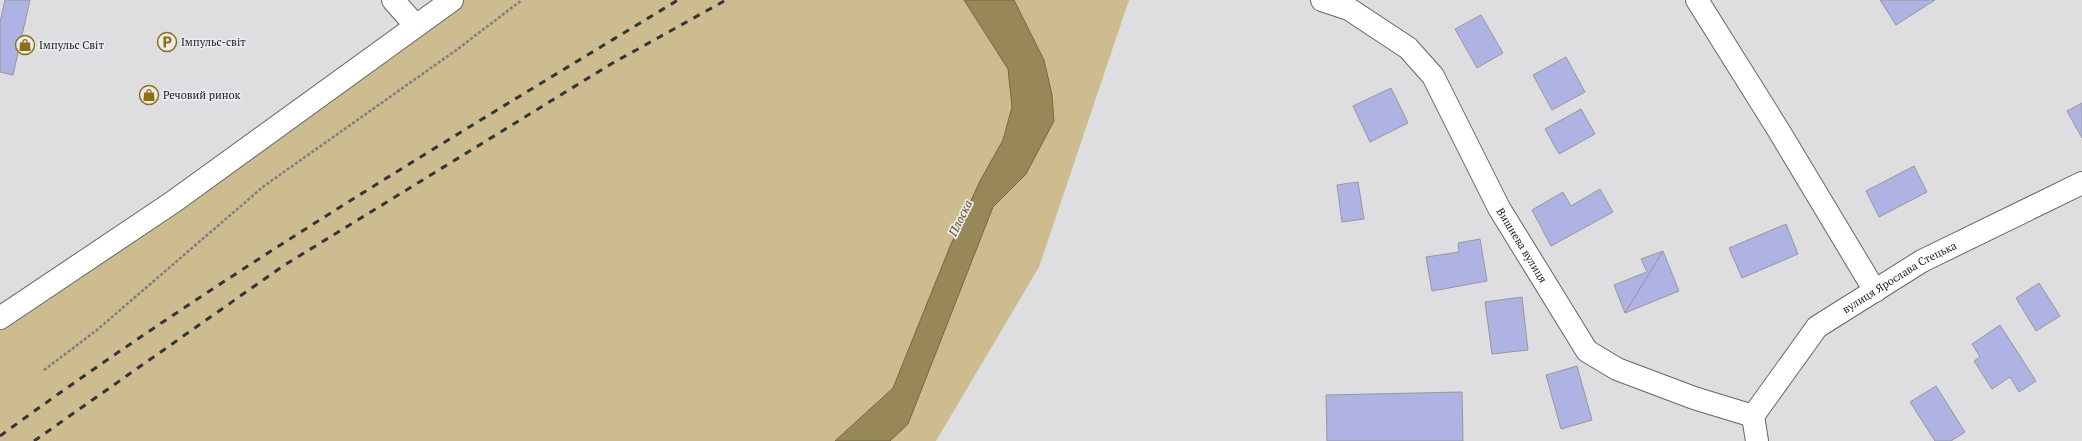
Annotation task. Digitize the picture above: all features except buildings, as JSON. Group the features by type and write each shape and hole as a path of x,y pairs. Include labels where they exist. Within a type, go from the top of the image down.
{"street":[{"path":"393,0 416,26"},
{"path":"0,318 173,202 452,0"},
{"name":"Вишнева вулиця","path":"1322,0 1349,9 1408,48 1433,76 1499,208 1587,351 1617,369 1694,398 1753,416"},
{"path":"1697,0 1779,130 1875,291"},
{"name":"вулиця Ярослава Стецька","path":"1753,416 1817,327 1922,261 2082,183"},
{"path":"1753,416 1757,441"}],"path":[{"path":"44,370 96,330 264,186 456,51 522,0"}],"shaded area":[{"path":"452,0 1129,0 1039,267 936,441 0,441 0,318"},
{"path":"964,0 1014,0 1044,60 1052,95 1054,121 1026,174 993,207 908,424 890,441 835,441 893,388 951,244 980,181 1003,140 1012,107 1008,69"}],"railway":[{"path":"0,436 82,377 249,265 334,211 678,0"},
{"path":"34,441 283,266 611,64 726,0"}],"place":[{"name":"Імпульс-світ","path":"167,42"},
{"name":"Імпульс Світ","path":"25,45"},
{"name":"Речовий ринок","path":"149,95"}],"water label":[{"name":"Плоска","path":"960,218"}]}
